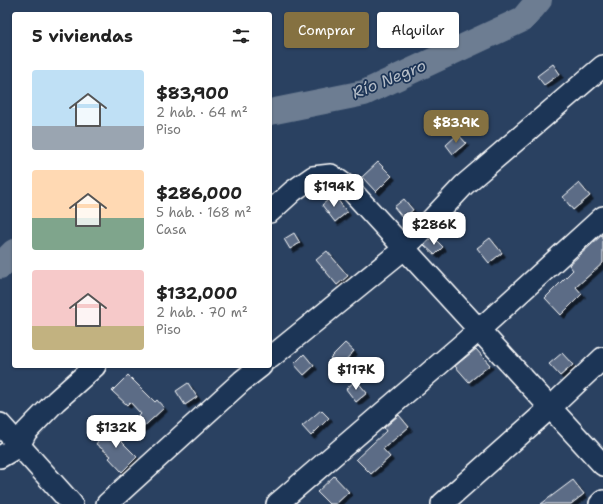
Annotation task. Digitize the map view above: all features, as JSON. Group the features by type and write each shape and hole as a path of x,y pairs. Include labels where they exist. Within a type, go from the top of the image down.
{"street":[{"path":"272,356 405,248 464,185 603,66"},
{"path":"272,210 293,191 313,176 331,175 348,187 603,465"},
{"path":"277,504 479,330 603,218"},
{"path":"442,504 550,408 603,358"},
{"path":"0,457 19,446 26,432 56,401 93,368"},
{"path":"107,504 236,386 258,368"},
{"path":"0,424 72,504"},
{"path":"600,504 603,501"}],"building":[{"path":"553,64 560,74 544,85 537,76"},
{"path":"458,134 466,143 453,154 446,145"},
{"path":"378,162 392,176 376,192 362,177"},
{"path":"579,183 590,196 573,210 563,197"},
{"path":"334,195 347,212 335,222 322,205"},
{"path":"404,199 413,210 403,218 394,207"},
{"path":"294,233 300,243 290,249 284,239"},
{"path":"603,234 603,263 576,287 582,294 561,315 545,298 573,270 569,265"},
{"path":"433,237 443,247 435,255 424,245"},
{"path":"490,238 502,253 489,263 477,248"},
{"path":"327,251 348,276 337,285 316,260"},
{"path":"345,343 354,351 339,367 330,358"},
{"path":"476,349 490,365 469,382 455,366"},
{"path":"562,353 573,365 560,376 549,364"},
{"path":"304,354 314,366 304,375 294,364"},
{"path":"128,375 155,402 157,400 164,408 138,432 131,424 141,414 130,402 127,405 112,391"},
{"path":"356,380 367,393 356,402 346,389"},
{"path":"188,383 197,397 185,405 176,391"},
{"path":"321,410 329,418 311,436 302,426"},
{"path":"399,415 409,427 383,449 390,457 371,474 356,459 386,431 384,428"},
{"path":"109,426 119,434 117,437 137,457 122,472 109,458 111,456 96,444"},
{"path":"334,476 349,492 336,504 329,504 317,492"},
{"path":"573,480 584,494 571,504 541,504"}],"waterway":[{"name":"Río Negro","path":"272,112 364,93 523,19 539,0"},
{"name":"Río Negro","path":"0,266 12,254"}]}
